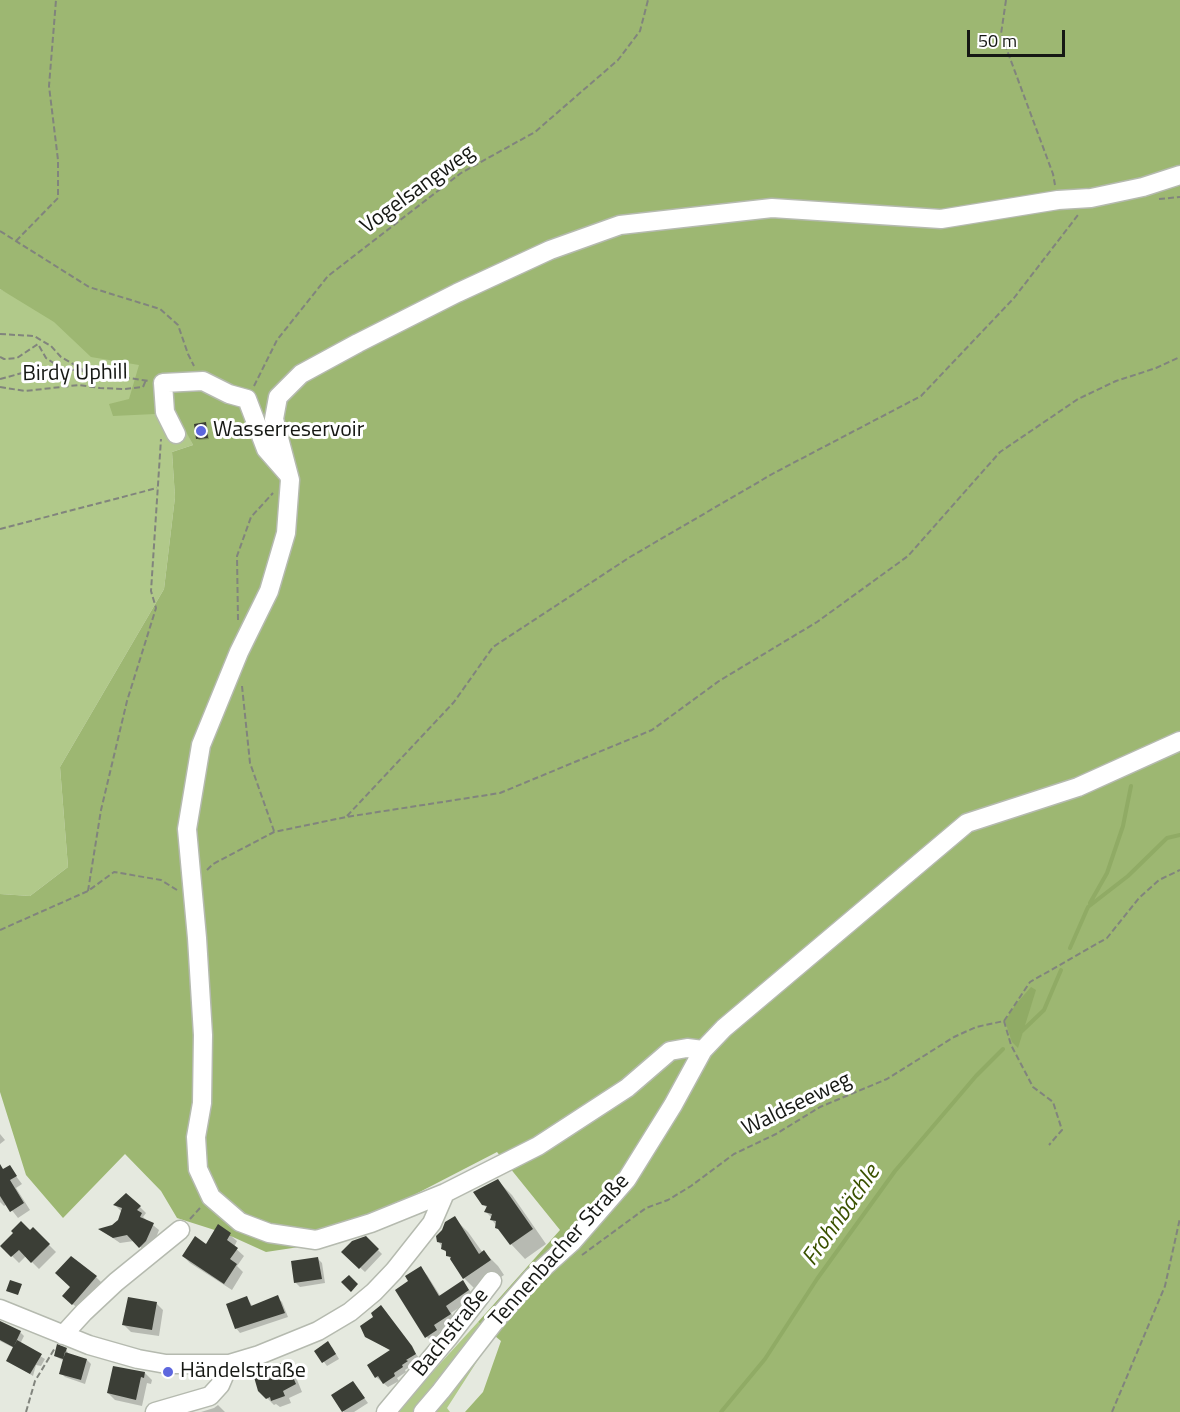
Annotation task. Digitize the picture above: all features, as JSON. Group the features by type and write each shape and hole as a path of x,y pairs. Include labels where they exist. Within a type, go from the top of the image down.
{"street":[{"path":"703,1050 687,1048 670,1051 627,1088 538,1146 445,1193 371,1223 316,1240 269,1233 240,1222 211,1197 198,1168 197,1158 196,1137 202,1103 203,1058 194,900 187,830 201,745 239,652 269,591 286,533 288,475 274,419 278,397 301,374 457,293 560,246 620,225 772,208 941,219 1058,200 1091,198 1143,187 1180,175"},
{"path":"168,437 164,383 203,381 229,394 248,399 266,449 288,475"},
{"name":"Tennenbacher Straße","path":"423,1412 533,1277 572,1242 627,1179 673,1105 703,1050 724,1028 967,823 1078,787 1180,741"},
{"path":"0,1309 89,1345 147,1361 166,1364 229,1364 259,1355 318,1331 350,1312 394,1271 432,1223 445,1193"},
{"path":"63,1335 116,1282 180,1230"},
{"name":"Bachstraße","path":"386,1412 492,1281"},
{"path":"155,1412 210,1396 220,1385 229,1364"}],"path":[{"path":"16,241 58,198 58,160 49,86 56,0"},
{"name":"Vogelsangweg","path":"248,399 277,340 328,276 460,173 535,132 618,60 640,31 648,0"},
{"path":"1006,0 1001,34 1053,174 1058,200"},
{"path":"346,817 454,702 493,647 630,557 722,503 921,396 1014,298 1091,198"},
{"path":"0,231 89,287 160,309 178,325 188,354 203,381"},
{"path":"0,334 34,336 51,346 61,357 88,372"},
{"path":"0,357 17,358 38,344 46,358 61,368"},
{"path":"207,870 213,864 274,832 346,817 500,793 652,730 719,681 817,622 908,556 1000,452 1077,399 1116,381 1156,368 1180,357"},
{"path":"0,379 41,368 88,372"},
{"name":"Birdy Uphill","path":"0,387 25,392 79,385 129,388 143,387 146,380 88,372"},
{"path":"88,891 100,810 127,701 156,608 151,591 157,488 168,437"},
{"path":"238,622 237,556 251,517 288,475"},
{"path":"0,530 157,488"},
{"path":"242,685 250,763 274,832"},
{"path":"1049,1145 1053,1144 1062,1130 1053,1102 1033,1087 1011,1045 1004,1021 1030,982 1107,938 1138,898 1159,880 1180,870"},
{"path":"0,930 88,891 114,872 161,880 194,900"},
{"name":"Waldseeweg","path":"576,1260 646,1208 668,1200 691,1186 734,1154 776,1134 820,1107 887,1079 954,1037 976,1027 1004,1021"},
{"path":"180,1230 211,1197"},
{"path":"1112,1412 1165,1286 1180,1218"},
{"path":"26,1412 35,1381 63,1335"}],"shaded area":[{"path":"0,0 1180,0 1180,1412 465,1412 483,1392 501,1341 478,1322 560,1230 497,1152 319,1244 266,1252 224,1233 177,1218 161,1191 125,1154 63,1218 26,1175 0,1092 0,894 30,896 68,867 60,767 164,589 175,497 172,452 193,445 176,413 113,416 109,404 129,399 139,365 91,357 54,322 0,289"},
{"path":"0,289 154,364 193,445 172,452 175,497 164,589 60,767 68,867 30,896 0,894"},
{"path":"1031,987 1036,990 1018,1048 1012,1042 1005,1021"},
{"path":"478,1322 494,1335 447,1408 450,1412 396,1412"}],"building":[{"name":"Wasserreservoir","path":"206,422 208,438 196,439 194,424"},
{"path":"0,1164 3,1169 10,1165 17,1176 10,1180 24,1203 10,1212 0,1196"},
{"path":"498,1179 533,1229 510,1245 495,1228 496,1221 490,1220 492,1214 484,1212 487,1206 482,1205 473,1192"},
{"path":"126,1193 141,1206 137,1210 142,1213 140,1217 154,1223 146,1241 139,1248 127,1235 113,1238 98,1229 112,1225 118,1220 122,1208 113,1205"},
{"path":"455,1216 479,1254 484,1250 491,1260 463,1279 450,1259 451,1257 446,1256 446,1251 441,1249 442,1243 437,1242 436,1236 442,1230 445,1222"},
{"path":"21,1221 30,1230 33,1227 50,1244 31,1263 19,1250 11,1257 0,1246"},
{"path":"218,1224 231,1233 227,1240 238,1248 230,1259 237,1264 224,1284 182,1256 195,1236 206,1244"},
{"path":"366,1236 379,1249 359,1269 341,1252 352,1241"},
{"path":"71,1256 97,1276 72,1305 62,1296 70,1287 55,1273"},
{"path":"318,1257 322,1279 294,1283 291,1261"},
{"path":"421,1266 439,1296 463,1280 469,1290 446,1306 451,1314 434,1325 437,1330 425,1338 395,1290 408,1281 405,1276"},
{"path":"349,1275 358,1284 351,1292 341,1282"},
{"path":"10,1280 22,1284 18,1295 6,1291"},
{"path":"278,1295 285,1313 235,1329 226,1304 247,1296 251,1306"},
{"path":"128,1297 157,1302 152,1330 122,1325"},
{"path":"381,1305 416,1354 406,1360 408,1361 402,1365 403,1367 394,1373 395,1376 383,1384 378,1376 375,1378 367,1365 390,1350 365,1337 360,1326 373,1317 371,1313"},
{"path":"0,1321 21,1331 14,1346 17,1340 42,1354 30,1374 6,1361 13,1347 0,1340"},
{"path":"328,1341 336,1354 322,1363 314,1351"},
{"path":"57,1344 67,1348 63,1359 54,1356"},
{"path":"65,1352 87,1359 81,1380 59,1374"},
{"path":"286,1361 296,1384 283,1391 285,1396 271,1401 270,1397 266,1399 258,1391 254,1377 274,1370 272,1367"},
{"path":"113,1366 145,1372 144,1378 141,1377 136,1400 107,1393"},
{"path":"353,1381 365,1398 342,1412 331,1395"}],"waterway":[{"path":"1090,903 1107,873 1123,826 1131,786"},
{"name":"Frohnbächle","path":"1070,948 1088,907 1128,876 1167,838 1180,835"},
{"name":"Frohnbächle","path":"1022,1031 1044,1010 1061,970"},
{"name":"Frohnbächle","path":"721,1412 765,1359 817,1279 895,1171 976,1076 1003,1049"}],"place":[{"name":"Wasserreservoir","path":"201,431"},
{"name":"Händelstraße","path":"168,1372"}]}
